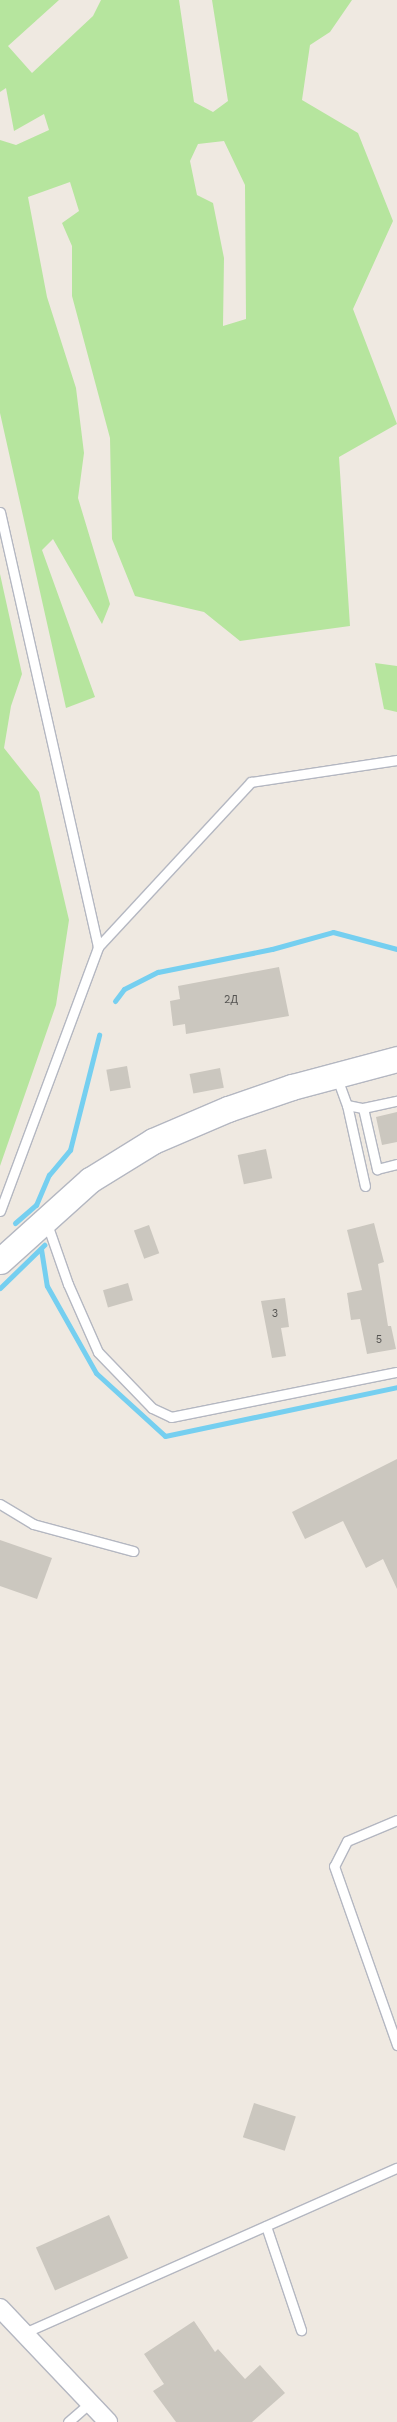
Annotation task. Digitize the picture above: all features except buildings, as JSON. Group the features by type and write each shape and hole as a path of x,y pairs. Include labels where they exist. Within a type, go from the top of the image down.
{"street":[{"path":"1,1255 90,1180 153,1141 228,1109 336,1075 397,1059"},
{"path":"0,2308 108,2422"}],"lane":[{"path":"0,512 98,947"},
{"path":"0,1211 98,947 251,782 397,760"},
{"path":"336,1075 347,1106 365,1186"},
{"path":"347,1106 363,1108 397,1102"},
{"path":"363,1108 377,1169 397,1164"},
{"path":"46,1219 68,1284 98,1352 152,1408 171,1417 397,1372"},
{"path":"0,1504 33,1524 133,1552"},
{"path":"397,1820 347,1841 334,1866 397,2045"},
{"path":"24,2333 397,2168"},
{"path":"266,2226 301,2330"},
{"path":"68,2422 90,2403"}],"green space":[{"path":"0,0 59,0 8,46 32,73 93,16 101,0 179,0 194,102 213,112 228,101 212,0 352,0 330,32 310,45 302,100 358,133 393,221 353,309 397,424 339,457 350,626 240,641 204,612 135,596 112,539 110,438 72,296 72,246 62,223 79,211 70,182 28,197 47,297 76,388 84,453 78,498 110,604 102,624 53,539 42,550 95,697 66,708 0,413 0,140 16,145 49,130 44,114 14,131 6,88 0,92","holes":["224,141 245,185 246,319 223,326 224,258 213,203 197,195 190,161 198,144"]},
{"path":"0,574 22,674 11,706 4,748 39,792 69,920 56,1005 0,1166"},
{"path":"375,663 397,666 397,712 384,709"}],"waterway":[{"path":"115,1001 124,989 158,972 272,949 333,932 397,949"},
{"path":"15,1223 36,1205 49,1175 70,1150 99,1035"},
{"path":"0,1288 44,1245"},
{"path":"41,1249 47,1286 96,1373 165,1436 397,1387"}]}
